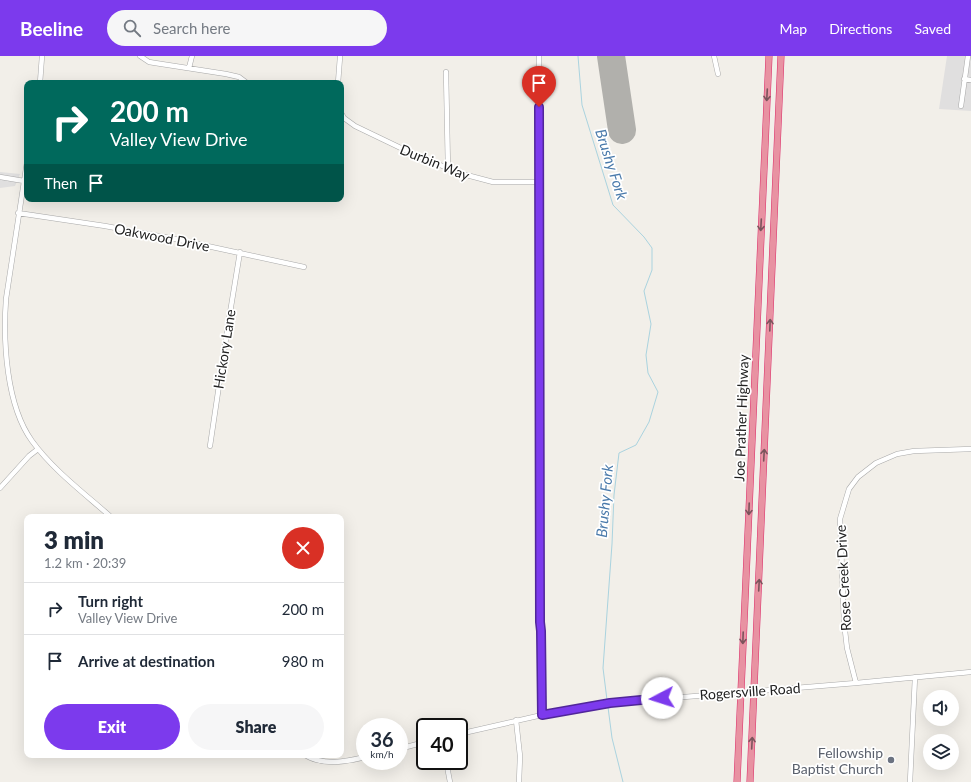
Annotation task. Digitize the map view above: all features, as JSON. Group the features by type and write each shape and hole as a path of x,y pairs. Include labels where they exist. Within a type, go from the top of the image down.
{"highway":[{"name":"Joe Prather Highway","path":"737,782 769,56"},
{"name":"Joe Prather Highway","path":"750,782 781,56"}],"street":[{"path":"40,80 42,56"},
{"path":"140,56 155,64 230,75 242,80"},
{"path":"190,68 192,56"},
{"path":"539,56 540,622 542,715"},
{"path":"714,56 718,74"},
{"path":"961,106 968,56"},
{"path":"338,80 340,57"},
{"path":"446,72 448,169"},
{"path":"964,79 971,80"},
{"name":"Durbin Way","path":"344,116 355,126 407,151 448,169 486,182 540,182"},
{"path":"0,177 24,181 6,299 5,322 6,348 11,389 17,412 25,430 38,448 58,470 108,514"},
{"name":"Oakwood Drive","path":"18,213 105,226 240,252 304,267"},
{"name":"Hickory Lane","path":"210,446 240,252"},
{"path":"0,488 38,448"},
{"name":"Rose Creek Drive","path":"856,683 844,622 840,518 849,489 858,477 876,463 897,454 914,451 971,449"},
{"name":"Rogersville Road","path":"468,732 516,720 610,703 971,672"},
{"path":"910,782 915,677"},
{"path":"516,720 520,756 519,782"},
{"path":"313,758 337,762 356,759"},
{"path":"448,770 450,782"}],"shaded area":[{"path":"947,56 971,56 971,111 939,109"},
{"path":"0,172 20,174 15,186 0,188"}],"waterway":[{"name":"Brushy Fork","path":"578,56 582,105 613,205 644,237 652,248 652,270 644,291 651,324 646,355 648,373 658,392 649,422 636,445 619,453 614,495 603,668 607,700"},
{"name":"Brushy Fork","path":"608,707 612,738 623,782"}],"runway":[{"path":"611,56 622,130"}],"place":[{"name":"Fellowship Baptist Church","path":"891,760"}],"route":[{"path":"539,107 541,711 542,715 610,703 662,698"}]}
